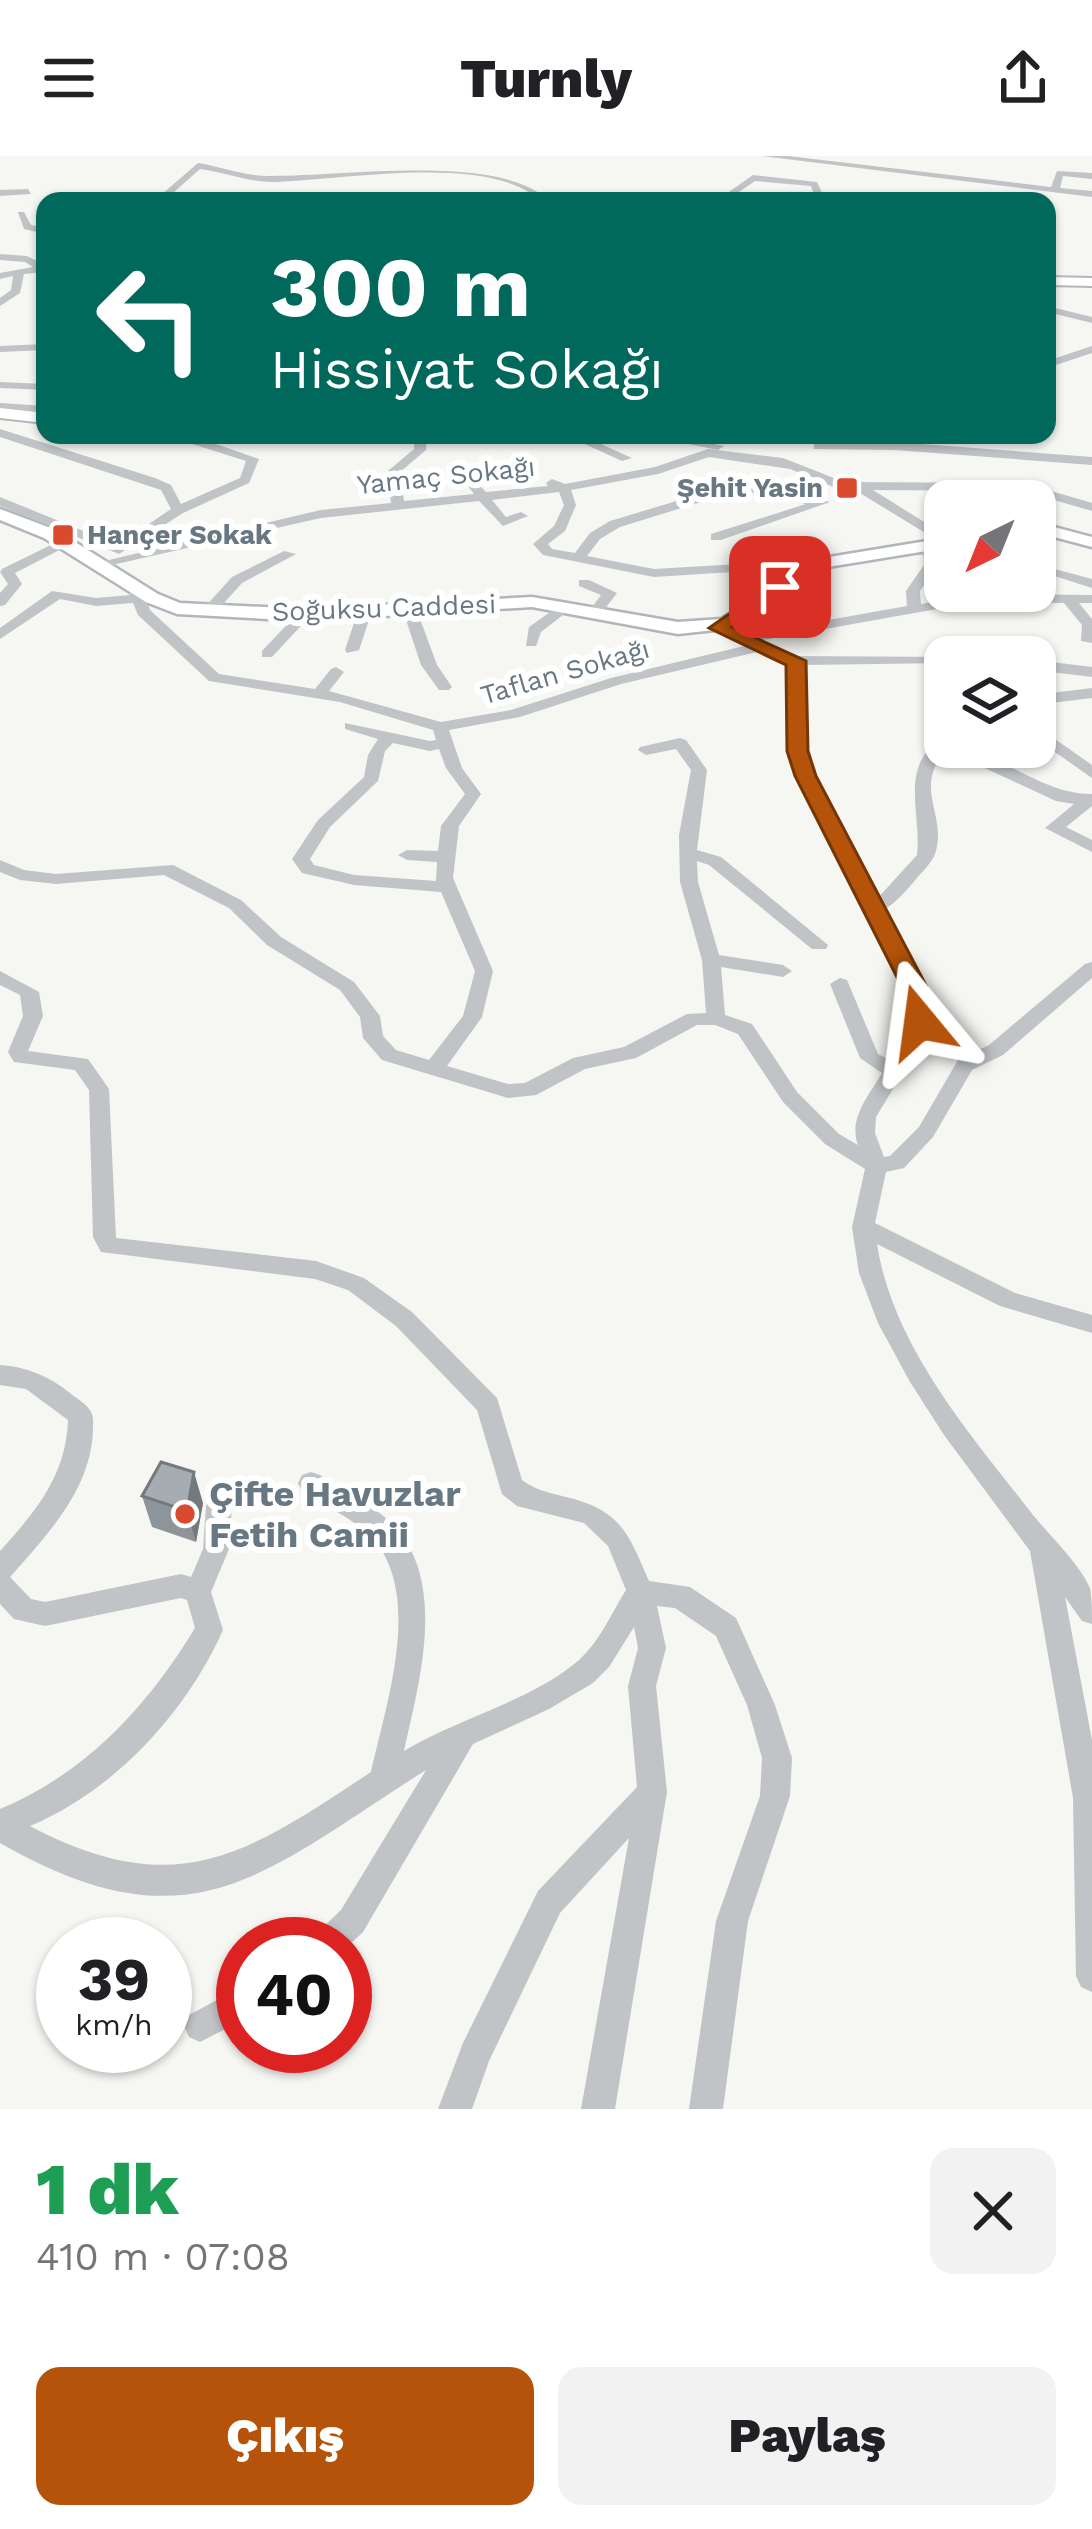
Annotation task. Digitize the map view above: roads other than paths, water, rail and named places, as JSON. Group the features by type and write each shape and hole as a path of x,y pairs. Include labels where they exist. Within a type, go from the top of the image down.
{"highway":[{"path":"1056,272 1092,278"},
{"path":"0,411 36,419"}],"main road":[{"name":"Soğuksu Caddesi","path":"0,514 103,563 136,593 177,608 364,614 532,602 593,615 718,628"},
{"path":"1056,533 1092,542"},
{"path":"718,628 823,562 924,546"}],"street":[{"path":"766,156 1092,194"},
{"path":"1046,156 1092,161"},
{"path":"169,192 198,166 268,180 450,164 510,175 534,192"},
{"path":"1054,191 1060,172 1092,176"},
{"path":"735,192 748,179 782,178 814,184 817,192"},
{"path":"0,193 28,192"},
{"path":"1056,206 1092,204"},
{"path":"1,206 21,214 27,227 36,229"},
{"path":"0,257 36,264"},
{"path":"0,276 36,269"},
{"path":"0,303 16,291 19,273"},
{"path":"1056,312 1092,320"},
{"path":"0,349 36,347"},
{"path":"1056,362 1092,350"},
{"path":"0,385 36,387"},
{"path":"0,411 22,386"},
{"path":"0,433 36,423"},
{"path":"0,433 151,481 166,488 178,510"},
{"path":"0,501 118,550 178,510 245,481 253,460 205,444"},
{"path":"398,507 394,470 420,450 421,444"},
{"path":"588,444 626,458"},
{"path":"590,444 594,446"},
{"path":"700,444 767,456 859,488 1024,487 1092,507"},
{"path":"811,475 816,444"},
{"path":"873,444 1092,460"},
{"name":"Yamaç Sokağı","path":"103,563 321,514 564,488 658,470 715,452 793,466"},
{"path":"500,468 474,486 503,522 521,516"},
{"path":"541,477 564,488 568,515 540,544 578,559 654,573 823,562"},
{"path":"578,559 595,536 615,524 740,486 822,503"},
{"path":"716,537 859,488"},
{"path":"859,488 924,534"},
{"path":"0,602 14,584 3,572 65,543"},
{"path":"209,611 237,580 289,554"},
{"path":"1056,572 1092,584"},
{"path":"654,573 657,592"},
{"path":"914,606 913,590 924,575"},
{"path":"584,583 610,593 593,615"},
{"path":"0,635 57,594 96,602 136,593"},
{"name":"Taflan Sokağı","path":"136,593 195,665 214,678 372,704 443,735 747,644 914,606 976,598 1092,599"},
{"path":"1068,599 1089,625 1086,638 1092,639"},
{"path":"409,608 429,665 444,687"},
{"path":"531,643 534,631 565,608"},
{"path":"352,650 364,614"},
{"path":"267,654 304,615"},
{"path":"718,628 796,661 924,659"},
{"path":"796,661 798,751 805,776 922,1009 917,1033 866,1117 864,1133 877,1166 863,1226 877,1288 904,1349 958,1436 1092,1612"},
{"path":"1056,668 1092,672"},
{"path":"319,695 336,672"},
{"path":"1056,697 1092,693"},
{"path":"351,726 390,738 443,735 472,794 450,826 446,887 484,971 472,1017 433,1070"},
{"path":"390,738 375,748 372,778 324,824 301,859 308,869 354,880 446,887"},
{"path":"646,750 680,743 699,770 689,882 711,960 716,1019"},
{"path":"1056,745 1092,773"},
{"path":"875,908 890,899 926,856 920,779 924,762"},
{"path":"999,768 1061,797 1089,799"},
{"path":"1089,799 1054,829 1092,847"},
{"path":"689,853 716,861 819,945"},
{"path":"407,855 446,857"},
{"path":"0,865 20,875 56,879 167,868 236,904 274,941 347,986 370,1016 374,1038 389,1054 508,1091 529,1090 580,1063 629,1053 694,1019 716,1019 745,1029 790,1097 832,1139 877,1166 896,1162 926,1132 965,1065 996,1050 1034,1012 1092,968"},
{"path":"711,960 783,970"},
{"path":"0,977 29,992 33,1016 18,1052 21,1057 81,1064 99,1089 104,1237 110,1246 316,1270 356,1284 404,1319 488,1405 511,1486 526,1498 592,1514 607,1526 640,1592 652,1648 642,1686 652,1792 598,2109"},
{"path":"840,985 869,1058 893,1070"},
{"path":"863,1226 1008,1300 1092,1324"},
{"path":"0,1375 24,1375 81,1416 82,1444 68,1490 0,1570"},
{"path":"310,1483 388,1538 409,1590 410,1637 384,1778"},
{"path":"0,1825 50,1806 134,1737 176,1689 209,1630 198,1592 216,1549 219,1506"},
{"path":"1042,1541 1090,1799 1092,1976"},
{"path":"0,1585 24,1610 45,1614 181,1586 198,1592"},
{"path":"0,1825 44,1851 123,1878 170,1883 251,1864 384,1778 464,1733 522,1712 586,1672 640,1592"},
{"path":"640,1592 680,1596 725,1627 761,1705 777,1758 775,1796 732,1921 706,2109"},
{"path":"354,1917 464,1733"},
{"path":"455,2109 475,2055 549,1902 652,1792"},
{"path":"200,2026 216,2017"}],"place":[{"name":"Şehit Yasin","path":"847,488"},
{"name":"Hançer Sokak","path":"63,535"},
{"name":"Çifte Havuzlar Fetih Camii","path":"185,1514"}]}
